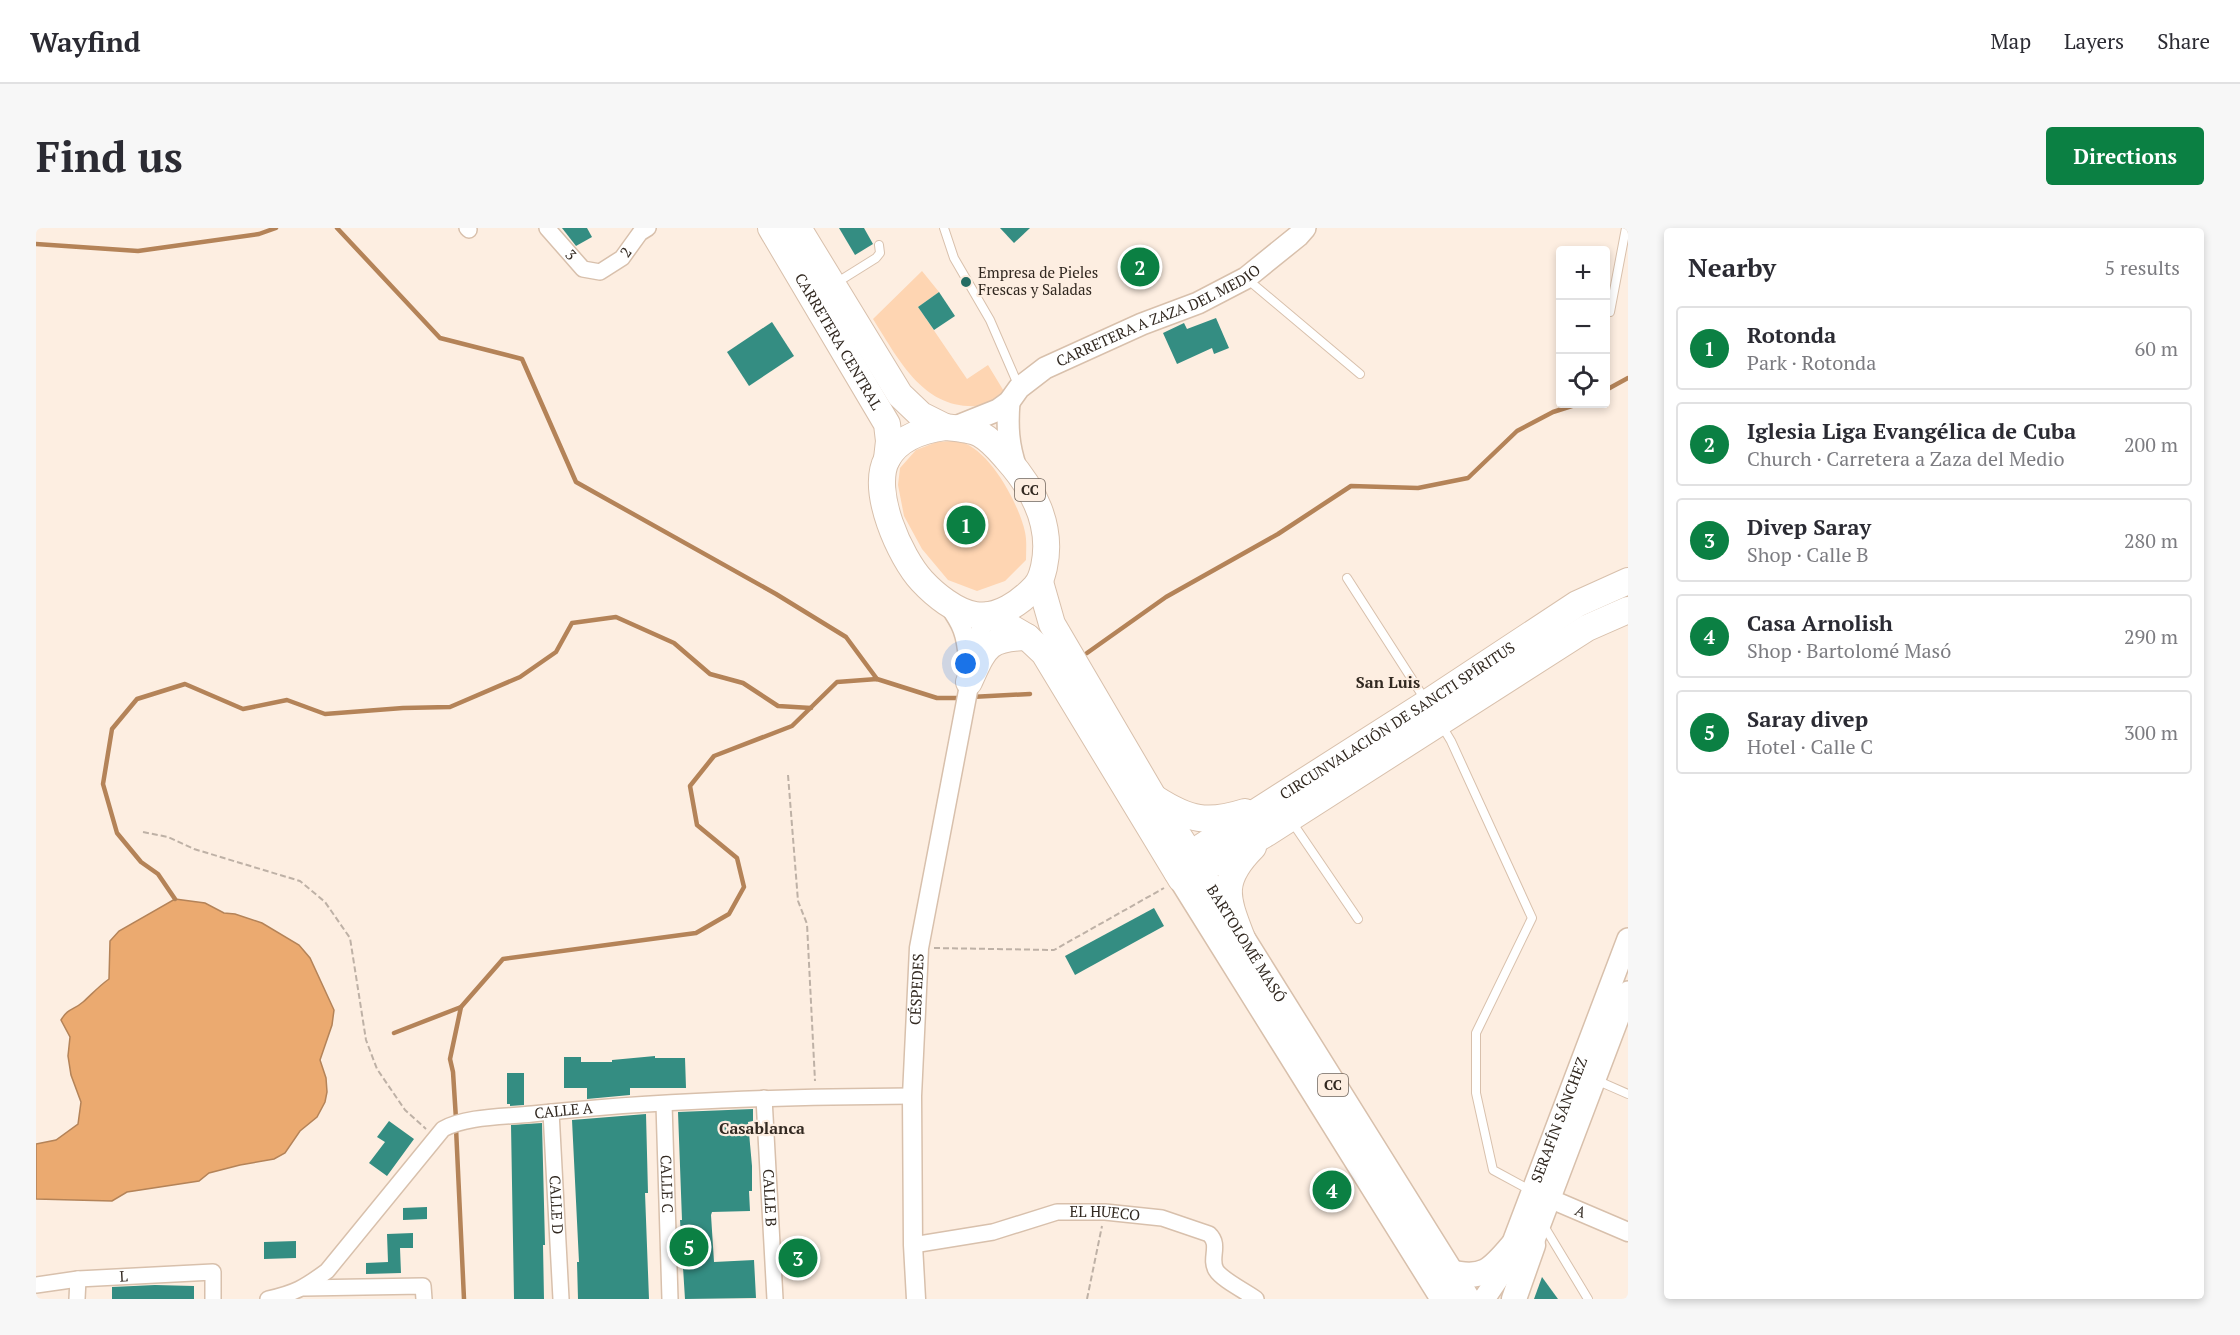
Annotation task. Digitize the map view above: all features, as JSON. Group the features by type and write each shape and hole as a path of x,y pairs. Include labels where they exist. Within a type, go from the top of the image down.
{"highway":[{"name":"CARRETERA CENTRAL","path":"771,228 887,424 889,441 887,459"},
{"name":"CARRETERA CENTRAL","path":"798,228 900,395 921,415 949,427"},
{"name":"CC","path":"988,616 966,612 945,601 921,581 901,549 884,506 881,480 887,459 901,443 925,430 949,427 979,433 996,446 1016,468 1032,493 1045,531 1046,558 1040,582"},
{"name":"CIRCUNVALACIÓN DE SANCTI SPÍRITUS","path":"1433,713 1577,604 1628,581"},
{"path":"988,616 1016,604 1040,582"},
{"name":"BARTOLOMÉ MASÓ","path":"1040,582 1052,624 1154,798 1187,869"},
{"name":"CIRCUNVALACIÓN DE SANCTI SPÍRITUS","path":"1187,869 1203,846 1286,807 1433,713 1587,628 1628,610"},
{"name":"BARTOLOMÉ MASÓ","path":"988,616 1028,637 1044,653 1187,869"},
{"path":"968,685 982,652 999,640 1028,637"},
{"path":"1154,798 1178,813 1197,819 1224,819 1256,809 1286,807"},
{"name":"CIRCUNVALACIÓN DE SANCTI SPÍRITUS","path":"1187,869 1267,833 1286,807"},
{"path":"1244,941 1229,904 1229,884 1234,870 1267,833"}],"main road":[{"name":"CARRETERA A ZAZA DEL MEDIO","path":"949,427 988,415 1045,368 1142,324 1198,303 1246,278 1305,228"},
{"path":"1014,395 1008,446 1016,468"},
{"name":"BARTOLOMÉ MASÓ","path":"1187,869 1244,941 1468,1299"},
{"name":"BARTOLOMÉ MASÓ","path":"1187,869 1443,1299"},
{"name":"SERAFÍN SÁNCHEZ","path":"1506,1299 1628,939"},
{"name":"SERAFÍN SÁNCHEZ","path":"1484,1299 1542,1222 1541,1195 1594,1080 1628,992"},
{"path":"1449,1272 1467,1276 1478,1275 1523,1246"},
{"path":"1514,1299 1523,1246"}],"street":[{"name":"3","path":"547,228 583,269 600,272"},
{"name":"2","path":"600,272 622,258 641,230"},
{"name":"CÉSPEDES","path":"945,601 960,621 966,638 968,685"},
{"name":"CÉSPEDES","path":"916,1299 913,1245 912,1096 919,948 968,685 979,633 988,616"},
{"name":"CALLE A","path":"298,1291 327,1271 436,1137 443,1129 455,1123 551,1112 764,1098 912,1096"},
{"name":"CALLE B","path":"764,1098 775,1299"},
{"name":"CALLE C","path":"664,1104 670,1299"},
{"name":"CALLE D","path":"551,1112 561,1299"},
{"name":"A","path":"1541,1195 1628,1232"},
{"name":"EL HUECO","path":"913,1245 993,1232 1057,1212 1105,1212 1162,1218 1209,1234 1216,1244 1214,1263 1218,1273 1256,1299"},
{"name":"L","path":"36,1286 78,1279 213,1272 213,1299"},
{"path":"77,1299 78,1279"},
{"path":"268,1299 298,1291 423,1293"}],"lane":[{"path":"944,228 954,258 990,320 1014,395"},
{"path":"1610,312 1626,228"},
{"path":"834,285 876,258 880,253 879,245"},
{"path":"1246,278 1360,374"},
{"path":"1347,578 1451,741 1532,918 1476,1033 1476,1093 1493,1170 1541,1195"},
{"path":"1286,807 1358,919"},
{"path":"1594,1080 1628,1094"},
{"path":"1542,1222 1588,1299"}],"path":[{"path":"788,775 798,901 807,924 816,1097"},
{"path":"143,832 168,837 194,849 300,881 325,902 350,938 366,1040 377,1069 405,1110 436,1137"},
{"path":"919,948 1054,950 1187,869"},
{"path":"1087,1299 1105,1212"}],"shaded area":[{"path":"922,271 939,292 918,307 967,379 988,365 1005,393 996,401 984,406 968,406 936,397 911,375 873,319"},
{"path":"958,441 972,447 1002,480 1017,507 1025,532 1026,560 1005,581 977,591 948,580 922,549 904,516 898,485 900,468 916,450 937,442"},
{"path":"175,899 205,903 224,913 235,914 262,923 299,945 310,958 334,1010 332,1025 320,1060 326,1078 325,1102 317,1117 300,1131 285,1153 274,1159 209,1173 199,1181 127,1192 112,1201 36,1199 36,1144 56,1140 78,1124 81,1102 71,1075 68,1056 70,1037 61,1020 66,1013 83,1002 109,979 110,941 119,931"}],"building":[{"path":"562,228 587,228 592,237 576,246"},
{"path":"839,228 864,228 873,244 855,255"},
{"path":"1000,228 1030,228 1014,243"},
{"path":"939,292 955,316 934,330 918,307"},
{"path":"1216,318 1229,348 1214,354 1212,348 1177,364 1163,333 1184,323 1187,329"},
{"path":"772,322 794,356 749,386 727,352"},
{"path":"1154,908 1164,926 1075,975 1065,956"},
{"path":"655,1056 655,1058 685,1058 686,1088 630,1088 630,1095 587,1099 587,1088 564,1088 564,1057 581,1057 581,1062 612,1062 612,1060"},
{"path":"507,1073 524,1073 524,1105 510,1106 507,1104"},
{"path":"753,1109 753,1121 748,1122 752,1166 752,1191 749,1191 750,1211 712,1212 711,1215 714,1262 754,1260 756,1298 685,1299 680,1220 682,1220 678,1112"},
{"path":"646,1114 648,1193 645,1193 649,1299 578,1299 577,1262 579,1262 572,1120"},
{"path":"389,1121 414,1139 387,1176 369,1163 385,1142 377,1137"},
{"path":"542,1123 544,1299 514,1299 511,1125"},
{"path":"427,1207 427,1219 403,1220 403,1208"},
{"path":"413,1233 413,1248 400,1248 401,1273 366,1274 366,1263 388,1262 387,1234"},
{"path":"296,1241 296,1258 264,1259 264,1242"},
{"path":"1542,1277 1558,1299 1534,1299"},
{"path":"194,1286 194,1299 112,1299 112,1287"}],"waterway":[{"path":"36,244 138,251 259,234 276,228"},
{"path":"337,228 440,338 522,359 576,482 776,594 846,637 877,679"},
{"path":"1610,388 1628,378"},
{"path":"1087,653 1166,597 1278,534 1351,486 1418,488 1468,478 1517,431 1566,408"},
{"path":"175,899 158,874 141,862 117,833 103,784 112,729 137,699 185,684 243,709 287,700 325,714 450,707 520,677 556,652 572,623 616,617 674,643 710,674 743,683 778,706 811,708"},
{"path":"394,1033 461,1007 503,959 696,933 729,914 744,887 737,858 697,825 690,786 714,756 792,726 837,682 877,679 937,698 963,698"},
{"path":"971,697 1030,694"},
{"path":"456,1119 450,1059 461,1007"},
{"path":"456,1128 464,1299"}],"place":[{"name":"Iglesia Liga Evangélica de Cuba","path":"1140,267"},
{"name":"Empresa de Pieles Frescas y Saladas","path":"966,282"},
{"name":"Rotonda","path":"966,525"},
{"name":"Casa Arnolish","path":"1332,1190"},
{"name":"Saray divep","path":"689,1247"},
{"name":"Divep Saray","path":"798,1258"}],"district":[{"name":"San Luis","path":"1388,682"},
{"name":"Casablanca","path":"762,1128"}]}
